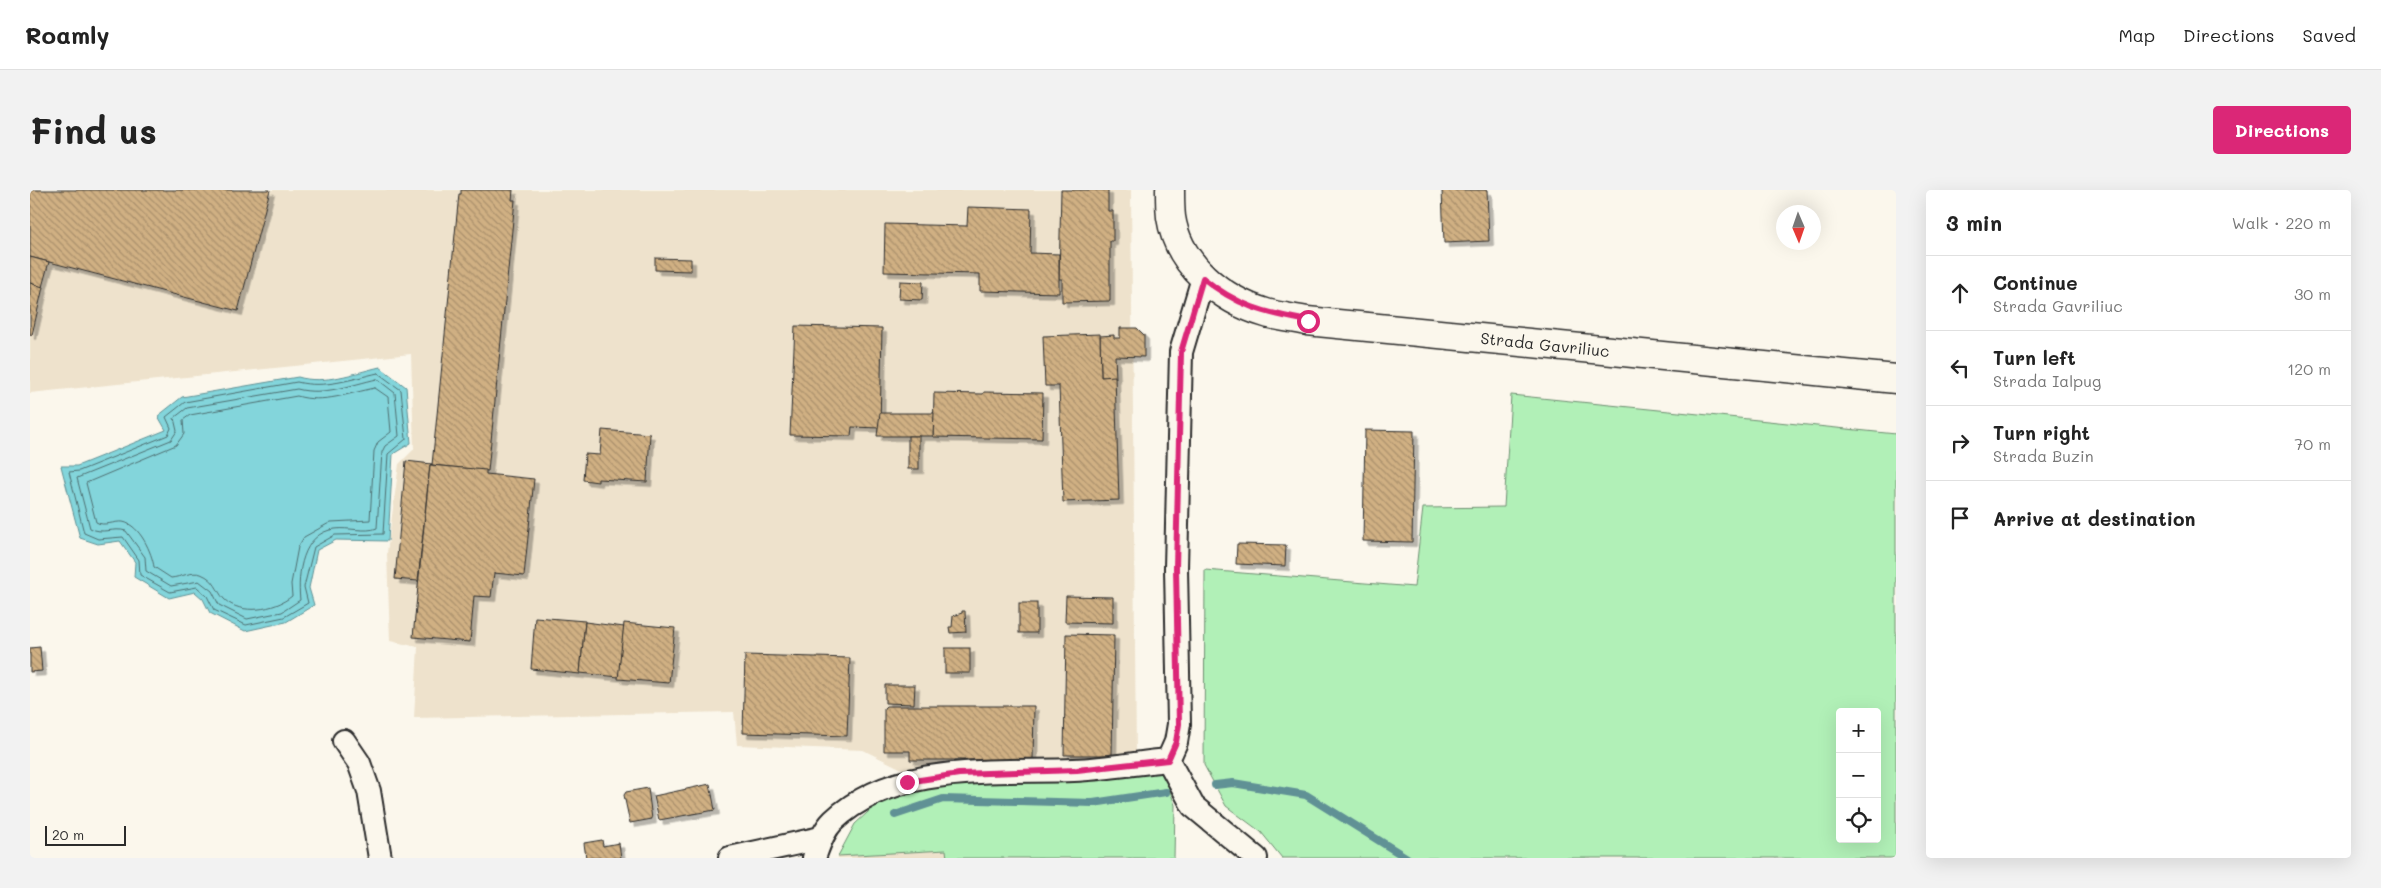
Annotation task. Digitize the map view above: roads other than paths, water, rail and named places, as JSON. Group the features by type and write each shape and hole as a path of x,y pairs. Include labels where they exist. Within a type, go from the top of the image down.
{"street":[{"name":"Strada Gavriliuc","path":"1170,190 1171,218 1183,252 1203,278 1224,295 1265,313 1308,321 1896,379"},
{"path":"1168,760 1176,742 1179,724 1176,568 1181,352 1203,278"},
{"path":"344,741 359,763 369,791 380,858"},
{"path":"730,858 818,848 833,822 866,797 907,782 959,774 1077,770 1168,760"},
{"path":"1168,760 1193,806 1256,858"}],"water":[{"path":"380,367 406,387 411,443 393,454 388,541 336,540 317,550 309,588 314,605 286,622 245,631 210,613 203,599 195,592 169,598 134,577 135,562 120,541 98,544 80,538 61,466 77,466 166,430 158,416 182,397 298,377 318,380 329,379"}],"waterway":[{"path":"1215,785 1233,783 1306,795 1407,858"},
{"path":"895,815 943,799 1093,803 1166,792"}]}
